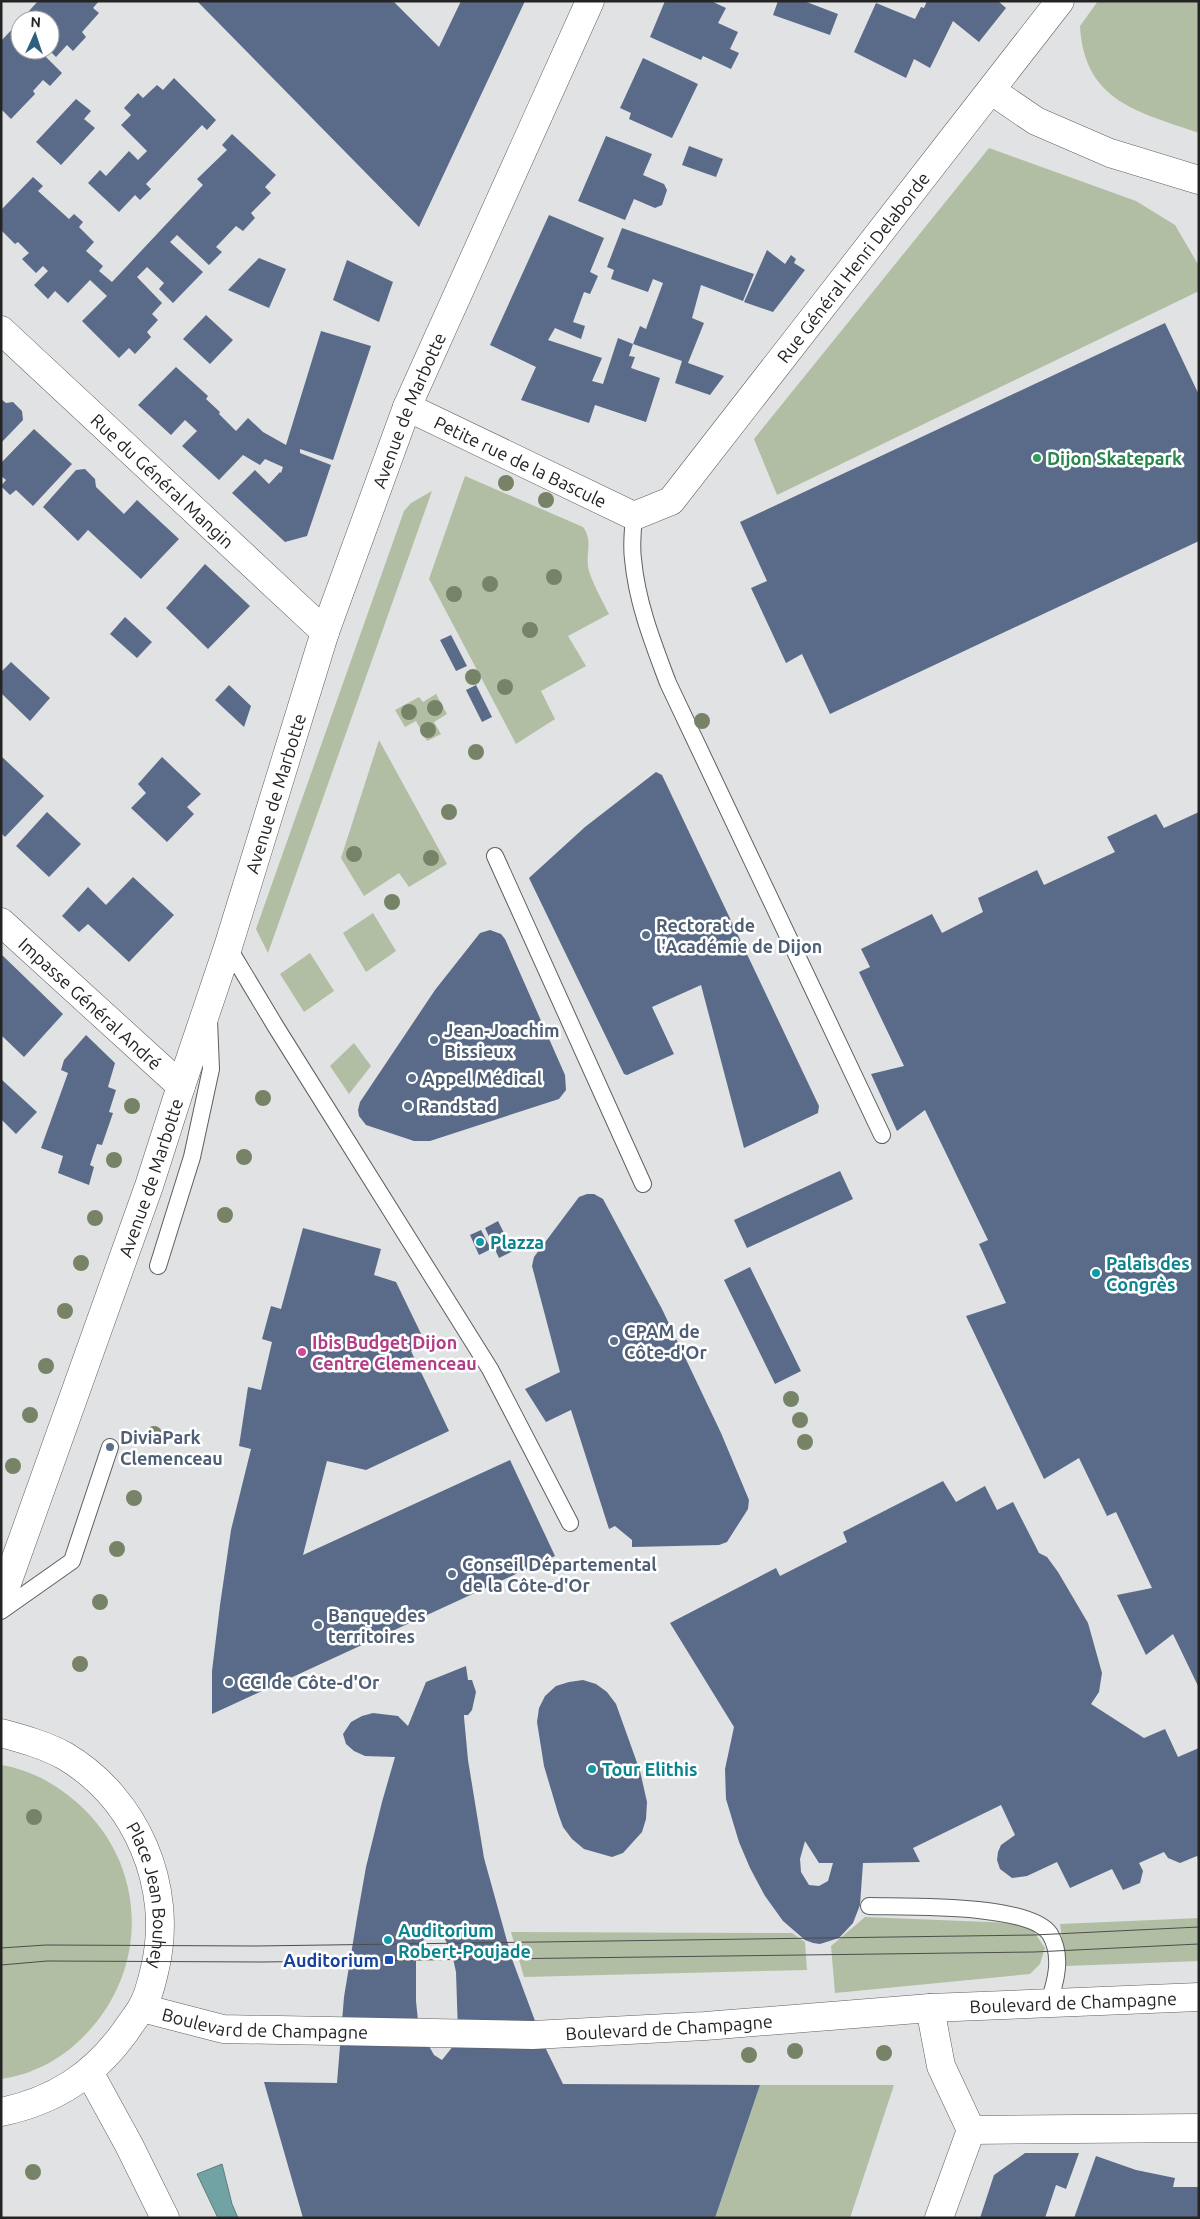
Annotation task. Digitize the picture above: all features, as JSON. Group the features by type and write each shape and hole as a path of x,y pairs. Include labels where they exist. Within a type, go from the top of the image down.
{"street":[{"name":"Avenue de Marbotte","path":"1,1600 149,1186 228,948 326,632 407,407 590,1"},
{"name":"Rue Général Henri Delaborde","path":"634,516 671,501 992,91 1060,1"},
{"path":"992,91 1036,121 1110,154 1199,180"},
{"name":"Rue du Général Mangin","path":"1,330 326,632"},
{"name":"Petite rue de la Bascule","path":"407,407 634,516"},
{"name":"Impasse Général André","path":"1,922 181,1086"},
{"name":"Place Jean Bouhey","path":"1,1733 32,1741 65,1756 95,1778 120,1806 140,1836 153,1871 160,1907 159,1944 150,1989 142,2008 108,2054 89,2072 62,2090 33,2104 1,2112"},
{"name":"Boulevard de Champagne","path":"142,2008 224,2028 533,2035 705,2026 930,2008 1199,1997"},
{"path":"930,2008 941,2066 971,2130 939,2218"},
{"path":"89,2072 129,2145 165,2218"},
{"path":"971,2130 1199,2128"}],"lane":[{"path":"634,516 632,558 638,596 647,628 668,683 882,1135"},
{"path":"494,856 643,1184"},
{"path":"228,948 280,1035 490,1369 570,1523"},
{"path":"158,1266 192,1157 211,1069 208,1006"},
{"path":"1,1611 72,1561 110,1447"},
{"path":"869,1906 941,1907 1005,1913 1043,1927 1050,1934 1056,1951 1055,1985 1048,2004"}],"green space":[{"path":"1098,1 1199,1 1199,133 1136,110 1118,100 1104,88 1092,72 1084,52 1080,26"},
{"path":"989,148 1136,201 1175,225 1199,266 1199,291 777,495 754,439"},
{"path":"465,476 583,527 588,537 589,571 609,614 568,636 586,666 541,691 555,719 516,744 429,579"},
{"path":"432,491 268,953 256,929 404,511 411,503"},
{"path":"436,694 447,714 434,722 441,734 427,741 416,721 405,727 395,710 419,697 423,702"},
{"path":"379,740 447,864 409,887 399,873 364,896 341,858"},
{"path":"373,913 396,951 366,972 343,933"},
{"path":"310,953 334,991 304,1012 280,974"},
{"path":"354,1043 371,1066 349,1094 330,1066"},
{"path":"1,1765 28,1772 53,1785 69,1796 95,1821 114,1850 126,1882 132,1914 130,1948 121,1980 104,2011 81,2039 64,2054 34,2070 1,2079"},
{"path":"865,1917 1013,1923 1031,1927 1045,1948 1040,1964 1030,1974 835,1993 831,1946"},
{"path":"1199,1918 1199,1961 1066,1966 1060,1924"},
{"path":"511,1932 792,1933 805,1942 807,1970 524,1977"},
{"path":"760,2085 894,2085 850,2218 715,2218"}],"water":[{"path":"222,2164 232,2204 238,2218 218,2218 197,2174"}],"building":[{"path":"38,1 99,1 93,8 99,13 82,32 86,37 73,51 67,45 60,53 60,10 30,10"},
{"path":"197,1 393,1 439,47 461,1 525,1 419,227"},
{"path":"665,1 711,1 726,8 718,23 738,32 730,49 739,53 731,69 703,56 701,60 650,37"},
{"path":"778,1 804,1 838,14 830,35 773,15"},
{"path":"927,1 998,1 1006,8 979,42 953,21 930,68 914,59 906,78 854,52 876,3 915,19 921,7 924,8"},
{"path":"10,32 10,60 49,60 62,73 50,86 43,80 33,91 35,94 11,119 1,109 1,41"},
{"path":"643,58 698,84 672,138 629,119 631,113 620,108"},
{"path":"174,78 216,120 207,130 202,125 146,184 151,189 140,200 135,195 119,212 88,183 100,170 106,176 129,151 138,160 147,151 121,125 131,115 124,108 138,93 143,98 157,85 163,90"},
{"path":"76,99 91,111 84,119 95,128 61,165 36,142"},
{"path":"232,134 276,175 265,187 271,193 251,213 255,218 243,231 236,226 216,247 222,252 209,265 177,235 170,242 203,272 173,303 159,289 164,283 147,267 137,277 162,303 152,314 158,320 147,332 151,337 135,354 129,348 119,358 82,321 107,296 90,280 68,303 55,291 48,299 34,285 48,271 43,266 36,273 22,259 29,253 18,242 15,244 1,230 1,210 33,177 43,186 38,191 69,219 74,214 83,222 79,227 94,242 86,251 103,266 99,271 112,282 203,185 197,179 227,150 222,145"},
{"path":"606,136 652,154 643,175 664,184 667,190 662,205 655,208 634,199 625,220 578,201"},
{"path":"689,146 723,159 716,177 682,165"},
{"path":"549,215 604,238 590,272 598,276 590,294 584,292 573,322 585,326 581,339 555,328 548,340 602,358 592,381 603,384 618,338 633,344 629,356 635,357 631,368 660,378 646,422 595,405 589,423 521,400 536,367 490,345"},
{"path":"622,228 754,274 743,301 701,285 692,318 704,323 688,363 724,376 710,395 675,383 682,361 633,344 640,326 646,329 663,283 653,279 648,292 611,279 614,270 607,267"},
{"path":"767,250 785,264 791,255 796,259 794,263 805,270 773,312 744,302"},
{"path":"259,258 286,269 269,308 228,290"},
{"path":"347,260 393,282 379,322 333,300"},
{"path":"206,315 233,340 210,364 183,339"},
{"name":"Dijon Skatepark","path":"1165,323 1199,395 1199,541 830,714 802,654 786,663 751,588 767,581 740,522"},
{"path":"321,331 371,346 333,460 300,449 300,453 331,465 307,536 285,542 232,493 255,470 269,484 281,473 283,467 265,459 260,465 243,455 219,480 182,446 197,431 185,420 171,435 138,405 176,367 208,396 206,399 236,431 248,418 263,432 286,445"},
{"path":"1,399 6,403 13,402 22,411 23,420 1,443"},
{"path":"34,429 72,464 33,506 16,490 10,495 1,486 6,480 1,476 1,463"},
{"path":"85,469 95,479 96,487 124,514 137,500 179,539 141,579 88,530 78,541 43,507 76,470"},
{"path":"205,564 250,606 208,649 166,608"},
{"path":"125,617 152,642 137,658 110,634"},
{"path":"451,635 467,666 456,671 440,640"},
{"path":"11,662 50,698 30,721 1,693 1,672"},
{"path":"229,685 251,706 244,727 215,700"},
{"path":"476,685 492,717 482,722 466,690"},
{"path":"1,756 44,796 5,837 1,833"},
{"path":"162,757 201,794 187,807 194,814 167,842 131,808 146,793 138,784"},
{"path":"656,772 662,775 819,1106 818,1113 744,1148 701,985 652,1007 674,1054 627,1075 624,1074 529,878 585,827"},
{"path":"47,812 81,844 49,877 16,846"},
{"name":"Palais des Congrès","path":"1199,812 1199,1688 1173,1634 1146,1655 1117,1595 1152,1588 1116,1512 1107,1516 1079,1458 1044,1479 966,1316 1006,1303 979,1244 988,1240 925,1110 897,1131 871,1074 904,1066 859,972 870,967 861,949 932,914 942,933 983,912 978,898 1037,870 1044,885 1115,852 1107,837 1156,814 1164,828"},
{"path":"133,877 174,915 129,962 88,924 79,932 62,916 88,887 106,905"},
{"path":"490,930 501,934 505,939 565,1075 566,1090 559,1099 430,1141 414,1141 366,1125 359,1116 360,1102 435,990 480,933"},
{"path":"1,954 63,1014 24,1057 1,1035"},
{"path":"86,1035 115,1063 108,1087 116,1090 109,1112 113,1113 102,1145 97,1144 90,1165 94,1167 89,1185 58,1173 63,1156 41,1148 68,1073 61,1070 64,1060"},
{"path":"1,1079 37,1112 16,1134 1,1119"},
{"path":"840,1171 853,1199 747,1248 734,1220"},
{"name":"CPAM de Côte-d'Or","path":"594,1194 603,1199 662,1309 721,1433 749,1500 748,1509 727,1542 719,1545 632,1547 632,1540 615,1526 609,1529 571,1410 546,1422 525,1389 560,1372 532,1266 534,1257 579,1197"},
{"path":"498,1221 513,1251 499,1258 485,1228"},
{"path":"303,1228 381,1249 374,1275 396,1282 426,1344 411,1351 449,1431 366,1470 327,1461 303,1555 510,1460 555,1556 212,1714 212,1671 231,1530 251,1449 239,1446 248,1387 261,1390 272,1342 262,1339 271,1306 281,1309"},
{"name":"Plazza","path":"481,1230 491,1249 479,1255 470,1235"},
{"path":"750,1267 801,1371 775,1384 724,1280"},
{"path":"943,1481 956,1502 985,1486 997,1510 1013,1502 1039,1553 1047,1557 1058,1572 1088,1623 1102,1673 1099,1692 1091,1704 1144,1738 1165,1729 1178,1757 1199,1748 1199,1859 1197,1856 1180,1863 1168,1858 1164,1852 1139,1863 1143,1871 1140,1883 1123,1890 1112,1869 1070,1888 1057,1862 1027,1876 1012,1878 1000,1869 997,1860 1001,1845 1015,1835 1001,1805 913,1848 920,1862 863,1863 860,1905 853,1923 839,1938 820,1944 813,1943 805,1940 783,1921 765,1896 750,1868 739,1842 726,1799 725,1769 734,1727 670,1623 776,1568 780,1576 847,1542 843,1532","holes":["805,1841 819,1863 833,1863 828,1881 819,1886 809,1885 801,1872 800,1859"]},
{"name":"Auditorium Robert-Poujade","path":"466,1666 468,1680 472,1680 476,1692 472,1710 468,1715 464,1715 464,1717 468,1760 484,1858 512,1959 544,2045 563,2084 760,2085 715,2218 303,2218 264,2082 337,2083 344,1997 366,1867 395,1757 365,1756 354,1751 346,1744 343,1734 351,1722 373,1713 398,1716 408,1726 426,1682","holes":["435,1928 442,1933 452,1954 456,1972 458,2032 454,2045 442,2060 434,2055 425,2039 418,2021 416,2001 416,1960 420,1944"]},
{"name":"Tour Elithis","path":"583,1680 596,1684 607,1692 616,1704 640,1771 647,1802 646,1819 642,1832 623,1853 612,1857 584,1849 572,1839 563,1827 544,1766 537,1722 539,1708 545,1696 556,1686"},
{"path":"1025,2153 1079,2153 1066,2189 1056,2185 1045,2218 980,2218 994,2175"},
{"path":"1096,2156 1136,2170 1175,2178 1173,2187 1199,2187 1199,2218 1074,2218"}],"tram line":[{"path":"1,1948 46,1945 256,1946 1034,1935 1199,1927"},
{"path":"1,1965 47,1961 262,1962 1034,1952 1199,1944"}],"place":[{"name":"Dijon Skatepark","path":"1037,458"},
{"name":"Rectorat de l'Académie de Dijon","path":"646,935"},
{"name":"Jean-Joachim Bissieux","path":"434,1040"},
{"name":"Appel Médical","path":"412,1078"},
{"name":"Randstad","path":"408,1106"},
{"name":"Plazza","path":"480,1242"},
{"name":"Palais des Congrès","path":"1096,1273"},
{"name":"CPAM de Côte-d'Or","path":"614,1341"},
{"name":"Ibis Budget Dijon Centre Clemenceau","path":"302,1352"},
{"name":"DiviaPark Clemenceau","path":"110,1447"},
{"name":"Conseil Départemental de la Côte-d'Or","path":"452,1574"},
{"name":"Banque des territoires","path":"318,1625"},
{"name":"CCI de Côte-d'Or","path":"229,1682"},
{"name":"Tour Elithis","path":"592,1769"},
{"name":"Auditorium Robert-Poujade","path":"388,1940"},
{"name":"Auditorium","path":"389,1960"}]}
